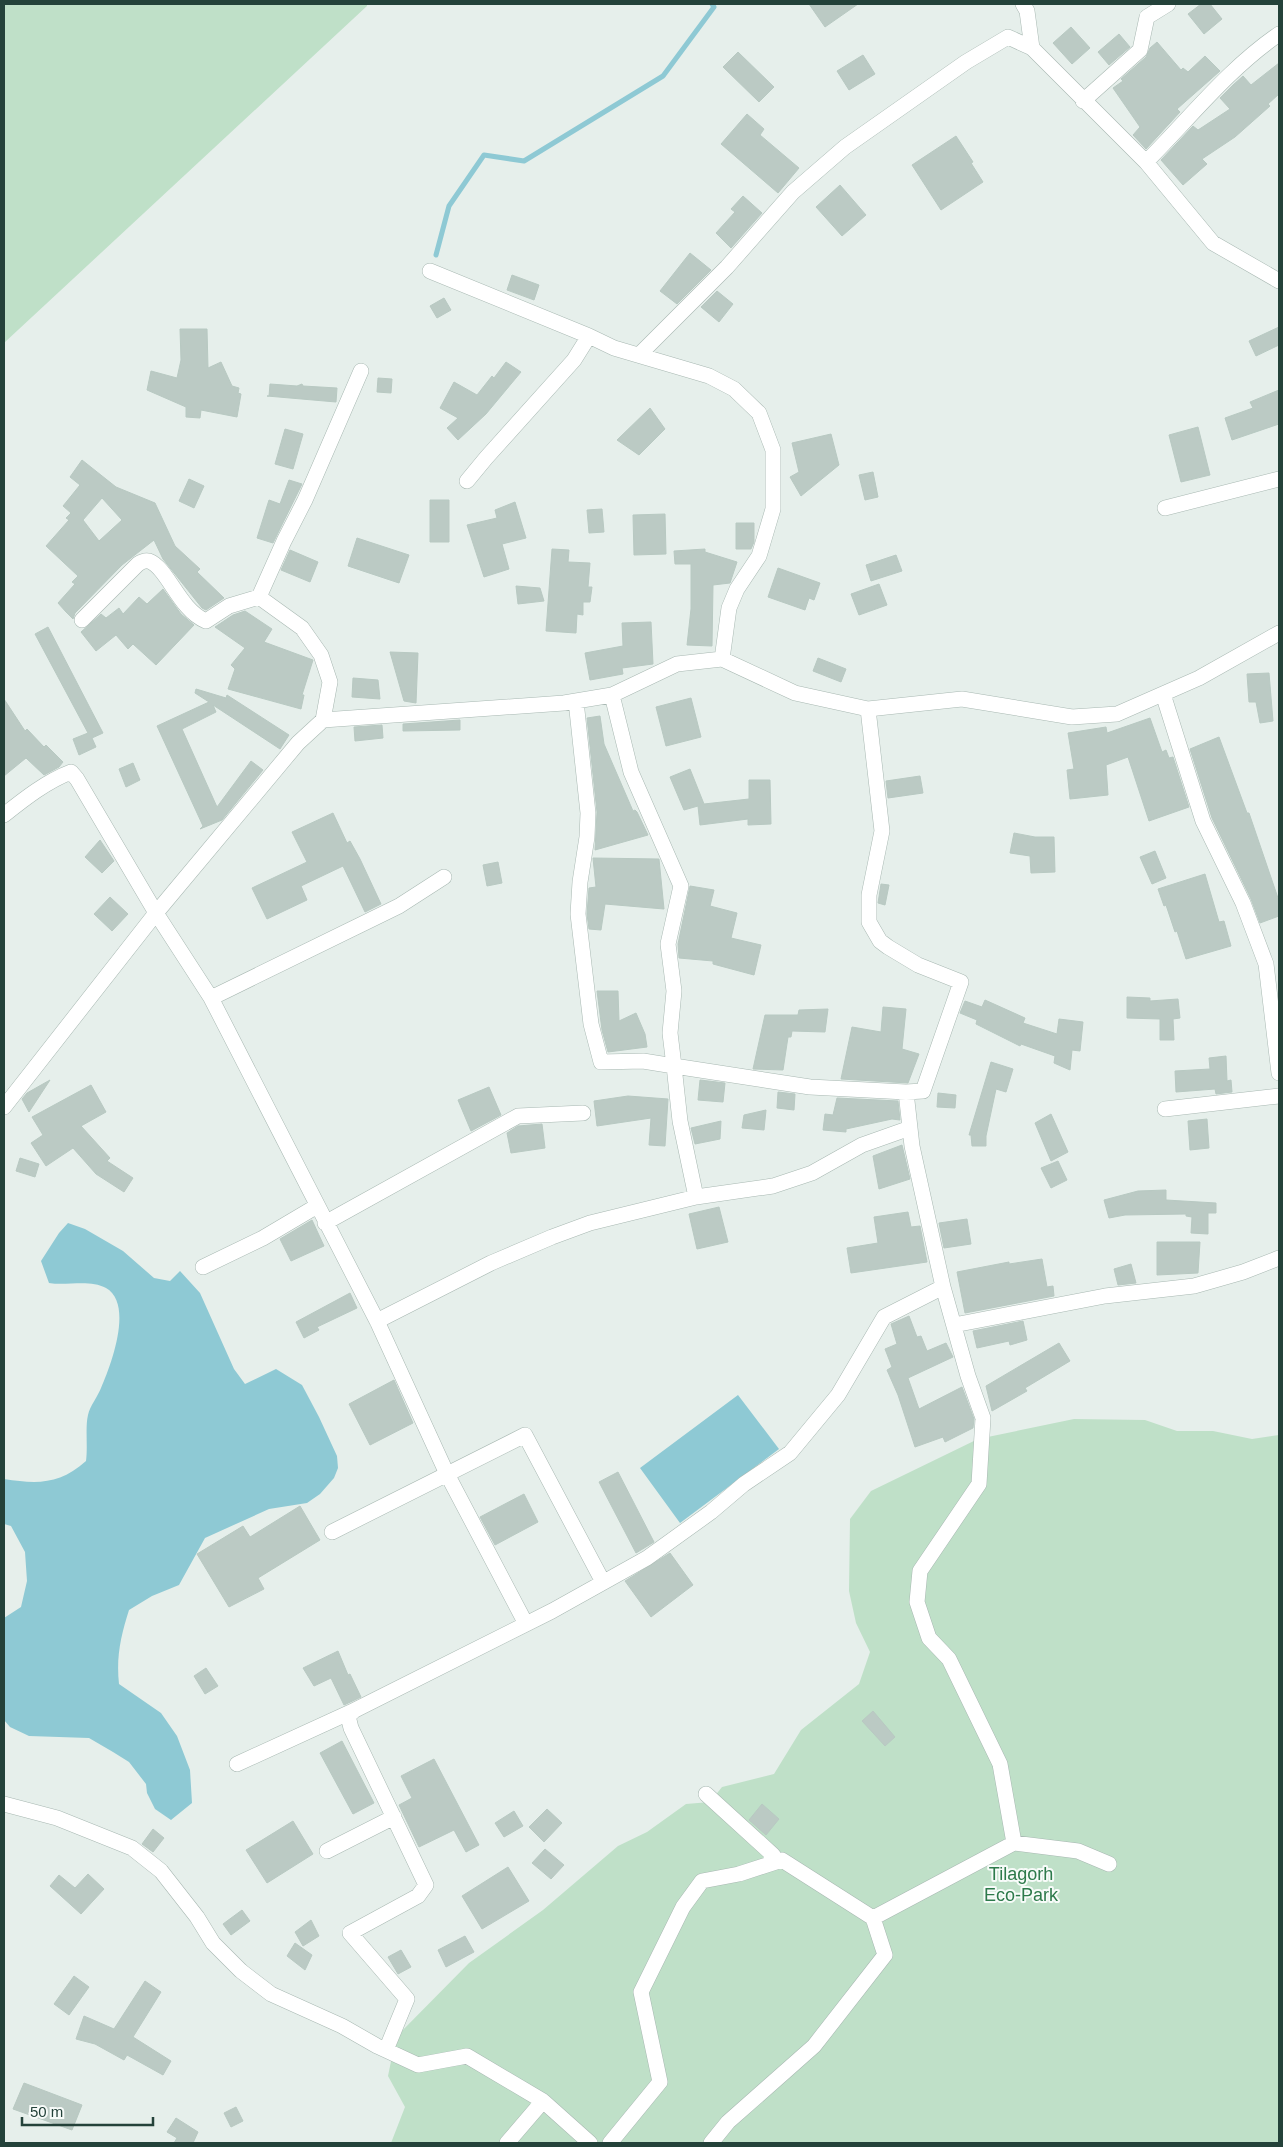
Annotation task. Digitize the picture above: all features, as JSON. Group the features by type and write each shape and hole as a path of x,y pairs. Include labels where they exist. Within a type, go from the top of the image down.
{"street":[{"path":"1023,4 1027,11 1032,48"},
{"path":"1084,101 1140,50 1147,17 1168,4"},
{"path":"1146,162 1189,119 1236,67 1279,34"},
{"path":"639,355 727,266 793,192 845,147 966,62 1008,37 1032,48 1146,162 1213,243 1279,282"},
{"path":"430,271 614,348 710,376 734,389 759,413 773,450 772,509 759,556 737,589 730,608 722,659"},
{"path":"467,482 486,458 574,360 589,336"},
{"path":"82,620 138,564 144,561 150,562 162,573 178,597 196,617 206,622 229,606 259,597 305,500 361,370"},
{"path":"1165,508 1279,479"},
{"path":"4,1107 156,913 298,744 323,720 330,682 322,656 302,628 259,597"},
{"path":"323,720 576,701 612,695 678,664 722,659 795,693 868,709 962,699 1072,717 1118,714 1199,678 1279,633"},
{"path":"1163,694 1203,821 1242,903 1266,964 1279,1073"},
{"path":"612,695 631,772 681,886 668,944 674,991 670,1033 680,1121 696,1197"},
{"path":"576,701 588,813 578,914 591,1024 601,1062 643,1061 810,1087 906,1092 923,1091 960,982 918,966 888,947 880,941 868,922 869,895 882,831 868,709"},
{"path":"4,815 23,800 71,772 156,913 211,998 377,1321 447,1474 526,1624"},
{"path":"211,998 399,906 444,877"},
{"path":"906,1092 912,1146 943,1287 983,1418 978,1484 920,1571 917,1602 929,1638 949,1659 1000,1764 1014,1843"},
{"path":"1165,1109 1279,1096"},
{"path":"325,1223 518,1116 583,1113"},
{"path":"377,1321 491,1263 590,1223 696,1197 781,1183 812,1173 862,1145 910,1128"},
{"path":"203,1267 263,1238 317,1206"},
{"path":"954,1325 1105,1296 1194,1286 1243,1272 1279,1258"},
{"path":"237,1764 355,1710 526,1624 647,1558 711,1512 744,1484 790,1453 838,1395 884,1317 943,1287"},
{"path":"332,1532 436,1478 525,1435 603,1582"},
{"path":"355,1710 348,1716 351,1728 426,1885 418,1896 350,1933 406,1999 386,2050"},
{"path":"706,1794 773,1855 770,1864"},
{"path":"4,1804 56,1818 132,1848 161,1871 197,1917 213,1943 242,1971 272,1994 342,2026 418,2065 467,2056 543,2101 590,2143"},
{"path":"327,1851 394,1817"},
{"path":"873,1918 1014,1843 1078,1851 1109,1864"},
{"path":"610,2143 660,2082 641,1992 683,1907 702,1881 739,1874 782,1860 873,1918 885,1955 814,2046 728,2122 710,2143"},
{"path":"508,2143 543,2101"}],"green space":[{"path":"4,4 367,4 367,6 4,343"},
{"name":"Tilagorh Eco-Park","path":"1074,1419 1145,1420 1177,1431 1213,1431 1252,1439 1279,1435 1279,2143 391,2143 405,2107 388,2076 396,2037 469,1963 543,1910 618,1846 647,1832 686,1804 710,1802 722,1787 774,1774 801,1730 859,1684 870,1652 856,1623 849,1591 850,1519 871,1491 978,1439"}],"water":[{"path":"68,1223 85,1229 123,1251 154,1278 170,1281 180,1271 200,1293 234,1369 245,1384 276,1369 302,1385 337,1456 338,1468 334,1478 320,1494 307,1503 269,1509 205,1538 179,1585 152,1596 129,1610 120,1646 119,1684 161,1713 177,1736 190,1770 192,1803 171,1820 155,1809 147,1793 146,1784 129,1762 113,1752 89,1738 29,1736 10,1727 4,1720 4,1618 21,1607 27,1581 25,1552 11,1526 4,1524 4,1479 37,1482 57,1479 76,1469 86,1461 88,1415 110,1365 118,1335 118,1307 114,1296 106,1288 86,1283 49,1283 41,1261 59,1233"},
{"path":"738,1395 779,1449 680,1523 640,1468"}],"building":[{"path":"809,4 858,4 825,27"},
{"path":"1201,4 1210,4 1222,19 1204,34 1188,14"},
{"path":"1071,27 1090,48 1072,64 1053,43"},
{"path":"1119,34 1130,47 1109,65 1098,52"},
{"path":"1157,42 1181,70 1183,68 1188,72 1205,56 1220,71 1177,109 1180,112 1146,149 1133,135 1140,127 1113,88 1123,81 1121,79 1146,57 1150,48"},
{"path":"738,52 774,87 759,102 723,67"},
{"path":"863,55 875,74 849,90 837,71"},
{"path":"1279,63 1279,94 1268,104 1270,106 1235,137 1202,159 1207,164 1183,185 1161,160 1193,126 1198,130 1230,109 1220,98 1243,76 1251,85"},
{"path":"747,114 764,129 760,135 799,168 778,193 721,144"},
{"path":"956,136 983,182 941,210 912,165"},
{"path":"840,185 866,215 842,236 816,207"},
{"path":"743,196 762,213 731,248 716,233 735,212 731,209"},
{"path":"690,253 711,270 677,304 660,291"},
{"path":"512,275 539,285 534,300 507,290"},
{"path":"717,291 733,304 719,322 701,307"},
{"path":"444,298 451,310 437,318 430,306"},
{"path":"1279,327 1279,345 1256,356 1249,341"},
{"path":"180,329 207,329 208,368 221,362 232,386 239,388 238,393 241,394 237,417 201,410 200,418 186,417 186,407 147,390 151,371 177,378 181,360"},
{"path":"506,362 521,372 486,414 458,440 447,428 458,418 440,408 454,382 477,395 492,376 494,378"},
{"path":"378,378 392,379 391,393 377,392"},
{"path":"270,384 297,386 302,384 303,386 337,388 336,402 267,396 269,396"},
{"path":"1279,390 1279,424 1232,440 1225,418 1253,408 1250,402"},
{"path":"650,408 665,429 639,455 617,440"},
{"path":"1198,427 1210,475 1181,482 1169,435"},
{"path":"285,429 303,434 293,469 275,464"},
{"path":"831,434 839,465 801,496 790,477 799,472 792,443"},
{"path":"82,460 116,487 155,503 175,546 200,569 197,572 224,598 206,610 202,608 163,559 154,540 122,565 75,613 73,619 58,603 75,584 72,582 78,576 46,546 69,520 66,518 71,513 63,506 80,485 70,477","holes":["102,498 122,520 99,541 83,520"]},
{"path":"873,472 878,497 865,500 859,475"},
{"path":"189,479 204,486 194,508 179,501"},
{"path":"289,480 302,484 273,543 257,538 269,500 280,504"},
{"path":"430,500 449,500 449,542 430,542"},
{"path":"515,502 526,538 502,544 509,569 484,577 467,525 497,518 495,510"},
{"path":"602,509 604,532 589,533 587,510"},
{"path":"665,514 666,554 634,555 633,515"},
{"path":"736,523 754,523 754,542 751,549 736,549"},
{"path":"357,538 409,555 399,583 348,566"},
{"path":"552,549 569,550 568,562 590,563 588,587 592,587 590,602 583,602 583,615 577,614 576,633 546,631"},
{"path":"705,549 705,552 737,562 730,583 713,585 712,646 687,645 691,609 691,564 675,564 674,551"},
{"path":"290,550 318,562 310,582 281,570"},
{"path":"896,555 902,571 871,581 866,565"},
{"path":"778,568 820,583 814,600 809,598 805,610 768,597"},
{"path":"879,584 887,605 859,615 851,594"},
{"path":"516,586 540,588 544,601 518,604"},
{"path":"163,589 181,614 194,625 156,665 133,644 128,649 116,635 96,651 81,632 101,614 106,618 119,608 123,614 139,597 147,604"},
{"path":"245,611 272,629 264,642 313,660 302,695 304,695 301,709 228,689 235,669 231,665 245,648 215,627 233,615"},
{"path":"651,622 653,664 622,668 623,674 590,680 585,653 623,646 622,623"},
{"path":"48,627 103,733 92,738 96,747 79,755 73,739 88,733 35,634"},
{"path":"390,652 418,653 416,703 404,701"},
{"path":"818,658 846,669 841,682 813,671"},
{"path":"1269,673 1273,721 1260,723 1256,702 1249,702 1247,674"},
{"path":"353,678 378,680 380,699 352,697"},
{"path":"196,689 226,698 227,695 289,735 280,749 213,705 216,712 182,729 217,807 251,761 263,770 222,820 200,829 203,826 157,726 209,702 195,693"},
{"path":"691,698 701,737 666,746 656,707"},
{"path":"4,699 25,731 27,729 44,747 46,745 63,762 59,767 44,775 26,758 4,776"},
{"path":"600,716 604,744 633,811 637,812 648,835 595,850 597,812 587,718"},
{"path":"1150,718 1162,752 1166,750 1169,758 1173,757 1189,807 1149,821 1128,757 1106,765 1108,795 1070,799 1067,770 1074,769 1068,733 1106,727 1107,733"},
{"path":"460,720 460,730 403,731 403,724"},
{"path":"382,725 383,738 355,741 354,727"},
{"path":"1219,737 1247,813 1249,813 1279,901 1279,916 1260,923 1251,899 1212,818 1190,749"},
{"path":"133,763 140,780 126,787 119,769"},
{"path":"690,769 704,804 749,799 749,780 770,780 771,824 748,825 748,819 700,825 698,806 684,810 670,777"},
{"path":"920,776 923,793 888,798 886,781"},
{"path":"333,813 347,843 350,841 360,859 381,904 365,912 343,866 301,886 307,900 267,919 252,888 307,862 292,832"},
{"path":"1014,833 1035,837 1054,837 1055,872 1031,873 1030,856 1010,853"},
{"path":"100,840 114,861 102,873 85,857"},
{"path":"1155,851 1166,878 1152,884 1140,857"},
{"path":"593,858 659,859 664,909 605,904 601,930 589,929 587,914 589,888 596,887"},
{"path":"498,862 502,883 487,886 483,865"},
{"path":"1205,874 1219,922 1224,921 1231,946 1186,959 1177,931 1175,932 1166,905 1164,906 1158,889"},
{"path":"881,884 889,885 885,905 878,903"},
{"path":"690,886 714,890 710,906 737,913 731,938 761,945 754,975 713,964 713,961 679,958 678,944"},
{"path":"110,897 128,914 112,931 94,914"},
{"path":"597,991 618,991 619,1021 636,1013 645,1034 647,1047 608,1052 602,1030"},
{"path":"1127,997 1150,998 1150,1001 1178,999 1180,1018 1173,1019 1174,1040 1160,1040 1160,1019 1127,1018"},
{"path":"985,1000 1025,1018 1023,1023 1057,1034 1059,1019 1083,1022 1080,1051 1072,1050 1070,1070 1054,1063 1055,1056 1021,1044 1020,1046 976,1024 977,1020 960,1013 965,1001 982,1007"},
{"path":"883,1007 906,1009 902,1049 919,1054 908,1083 841,1079 852,1027 881,1032"},
{"path":"828,1009 825,1032 792,1031 791,1037 788,1037 783,1070 753,1069 765,1015 798,1015 799,1010"},
{"path":"1226,1056 1227,1081 1231,1080 1232,1092 1216,1094 1215,1089 1176,1092 1175,1071 1210,1069 1209,1058"},
{"path":"991,1062 1013,1069 1006,1092 996,1089 986,1136 986,1146 972,1146 971,1135 969,1135"},
{"path":"50,1080 29,1112 22,1099 27,1093"},
{"path":"700,1080 725,1083 723,1102 698,1100"},
{"path":"91,1085 106,1112 81,1126 110,1158 107,1161 133,1178 124,1192 96,1174 73,1148 46,1166 31,1143 43,1135 32,1117"},
{"path":"489,1087 501,1115 471,1131 458,1100"},
{"path":"778,1092 795,1094 794,1110 777,1108"},
{"path":"938,1093 956,1095 955,1108 937,1107"},
{"path":"628,1096 668,1099 665,1146 649,1145 651,1118 597,1126 594,1101"},
{"path":"837,1098 898,1101 900,1120 892,1119 846,1129 846,1132 823,1130 825,1114 833,1115"},
{"path":"766,1110 764,1130 742,1128 744,1115"},
{"path":"1051,1114 1068,1152 1051,1161 1035,1123"},
{"path":"1207,1119 1209,1148 1190,1150 1188,1121"},
{"path":"721,1121 720,1139 695,1144 691,1128"},
{"path":"542,1124 545,1148 511,1153 507,1133 518,1126"},
{"path":"902,1145 910,1179 879,1189 873,1156"},
{"path":"20,1158 39,1164 35,1177 16,1171"},
{"path":"1058,1161 1067,1180 1051,1188 1041,1168"},
{"path":"1166,1190 1166,1200 1216,1203 1216,1213 1208,1213 1208,1234 1191,1233 1192,1217 1186,1216 1186,1214 1125,1215 1109,1218 1104,1200 1138,1191"},
{"path":"719,1207 728,1242 697,1249 689,1214"},
{"path":"908,1212 911,1227 920,1226 927,1262 851,1273 847,1248 878,1243 874,1217"},
{"path":"967,1219 971,1244 944,1248 939,1223"},
{"path":"312,1220 324,1246 291,1261 280,1239"},
{"path":"1157,1242 1200,1242 1198,1273 1157,1275"},
{"path":"1042,1259 1047,1287 1053,1286 1054,1296 965,1313 957,1272 1009,1262 1009,1264"},
{"path":"1131,1264 1136,1283 1118,1285 1114,1269"},
{"path":"350,1293 357,1308 317,1327 319,1330 304,1338 296,1322"},
{"path":"909,1316 917,1337 921,1336 927,1351 946,1343 953,1357 908,1378 919,1409 962,1387 974,1419 973,1428 945,1442 943,1437 915,1447 898,1395 887,1370 892,1367 885,1349 897,1344 891,1324"},
{"path":"1023,1321 1027,1340 1010,1345 1009,1341 977,1348 973,1331"},
{"path":"1059,1343 1070,1361 1025,1388 1027,1391 992,1411 986,1386"},
{"path":"394,1380 413,1423 370,1445 349,1404"},
{"path":"618,1472 654,1542 636,1553 599,1482"},
{"path":"524,1494 538,1522 495,1545 480,1517"},
{"path":"300,1506 320,1540 258,1578 264,1589 229,1607 197,1554 243,1526 250,1537"},
{"path":"670,1553 693,1585 651,1617 625,1581"},
{"path":"338,1651 348,1675 350,1674 361,1697 344,1705 331,1678 314,1686 303,1668"},
{"path":"206,1668 218,1686 205,1694 194,1676"},
{"path":"873,1711 895,1737 885,1746 862,1721"},
{"path":"342,1741 374,1803 353,1814 320,1753"},
{"path":"434,1759 479,1845 466,1852 454,1830 419,1847 399,1805 412,1798 401,1776"},
{"path":"762,1804 779,1819 766,1835 749,1820"},
{"path":"547,1809 562,1823 544,1842 529,1827"},
{"path":"514,1811 523,1826 504,1837 495,1823"},
{"path":"293,1821 313,1854 267,1883 246,1850"},
{"path":"153,1829 164,1838 153,1852 142,1844"},
{"path":"545,1849 564,1865 551,1879 532,1863"},
{"path":"508,1867 529,1901 482,1929 462,1896"},
{"path":"88,1874 104,1889 81,1914 50,1886 59,1875 75,1888"},
{"path":"242,1910 250,1921 231,1935 223,1924"},
{"path":"311,1920 319,1936 303,1946 295,1932"},
{"path":"465,1936 474,1952 446,1967 438,1950"},
{"path":"295,1943 312,1955 305,1970 287,1956"},
{"path":"401,1950 411,1967 398,1974 388,1957"},
{"path":"74,1976 89,1987 69,2015 54,2004"},
{"path":"145,1981 161,1992 133,2037 171,2061 163,2075 127,2055 124,2060 95,2044 76,2039 84,2016 114,2029"},
{"path":"24,2083 82,2105 72,2130 13,2109"},
{"path":"236,2107 243,2121 231,2127 224,2113"},
{"path":"176,2118 198,2132 193,2143 174,2143 177,2138 167,2132"}],"waterway":[{"path":"436,255 449,206 484,155 524,161 663,76 714,7 712,4"}]}
